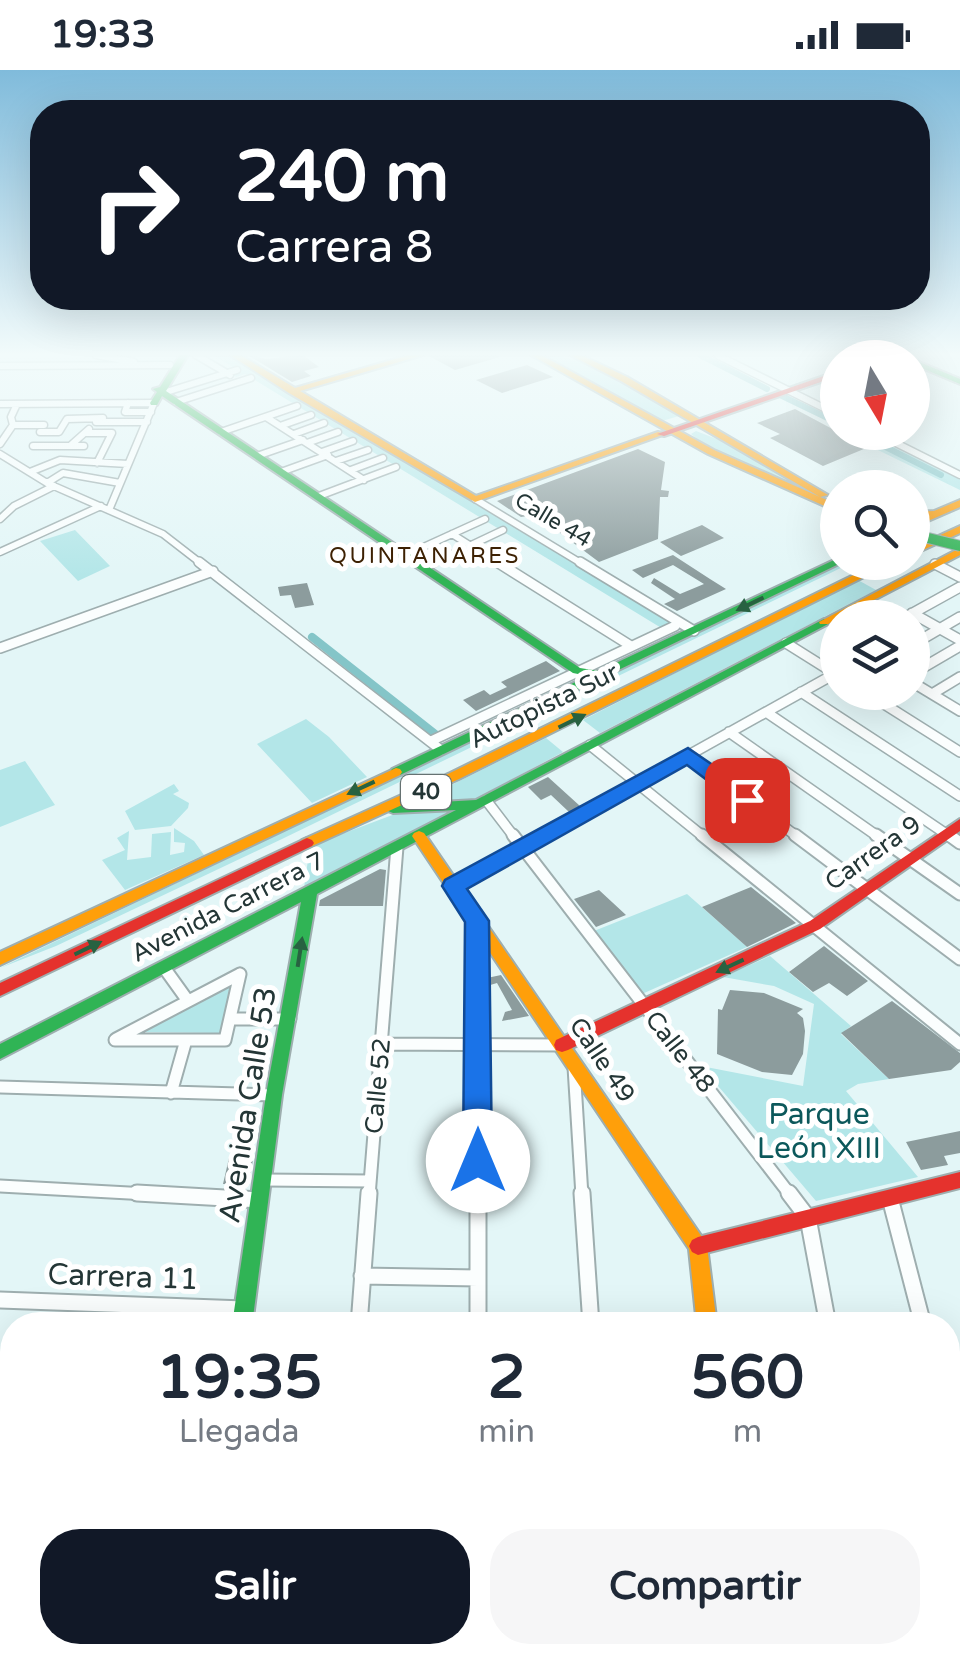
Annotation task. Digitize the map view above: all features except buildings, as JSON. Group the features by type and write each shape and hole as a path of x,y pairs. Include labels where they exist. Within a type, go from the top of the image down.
{"main road":[{"path":"216,429 577,671 601,675"},
{"name":"Calle 44","path":"358,429 479,494"},
{"path":"479,494 663,429"},
{"path":"670,429 776,486 820,500"},
{"path":"710,429 782,468 820,494"},
{"path":"731,462 687,432 700,430 740,446"},
{"path":"930,518 960,503"},
{"path":"930,514 937,514"},
{"path":"930,544 960,530"},
{"path":"930,537 959,549"},
{"name":"Avenida Carrera 7","path":"877,600 942,568 959,549"},
{"name":"Autopista Sur","path":"0,958 436,746 568,691 820,571"},
{"name":"Autopista Sur","path":"0,990 289,851 393,808 850,580"},
{"name":"Avenida Carrera 7","path":"0,1052 820,627"},
{"path":"568,691 577,671"},
{"name":"Avenida Carrera 7","path":"393,808 482,802"},
{"name":"Carrera 9","path":"562,1045 816,924 960,824"},
{"name":"Calle 49","path":"419,836 698,1246 706,1312"},
{"name":"Avenida Calle 53","path":"244,1312 274,1095 310,894"},
{"path":"698,1246 960,1182"}],"street":[{"path":"43,446 44,429"},
{"path":"71,445 90,429"},
{"path":"0,552 104,508 120,483 144,429"},
{"path":"221,432 229,429"},
{"path":"286,429 364,480"},
{"path":"294,434 308,429"},
{"path":"257,456 338,432"},
{"path":"84,476 112,433 86,433"},
{"path":"281,472 353,442"},
{"path":"33,446 84,446"},
{"path":"336,461 368,450"},
{"path":"910,450 960,475"},
{"path":"0,454 50,484 163,534 436,746 577,671 675,626"},
{"path":"351,470 382,458"},
{"path":"30,472 60,460 128,464"},
{"path":"318,496 396,466"},
{"path":"0,519 63,474 120,483"},
{"name":"Calle 44","path":"479,494 694,631"},
{"path":"406,555 484,519"},
{"path":"424,567 503,530"},
{"path":"452,534 630,646"},
{"path":"942,568 960,575"},
{"path":"0,648 213,571"},
{"path":"930,603 960,587"},
{"path":"930,635 960,617"},
{"path":"930,625 960,643 930,662"},
{"path":"786,643 820,664"},
{"path":"960,678 932,694 960,711"},
{"path":"453,886 820,682"},
{"path":"801,692 960,796"},
{"path":"893,710 960,752"},
{"path":"766,712 960,844"},
{"path":"729,732 960,894"},
{"path":"590,745 960,1044"},
{"path":"688,755 960,959"},
{"name":"Calle 48","path":"482,802 522,848 808,1218 826,1312"},
{"name":"Calle 52","path":"360,1312 397,847"},
{"path":"477,921 478,1312"},
{"path":"164,969 188,1001"},
{"path":"240,974 225,1040 115,1040 188,1001 240,974"},
{"path":"230,1019 290,1019"},
{"path":"171,1093 186,1040"},
{"path":"382,1044 562,1045"},
{"path":"574,1063 590,1312"},
{"path":"0,1087 274,1095"},
{"path":"264,1180 370,1181"},
{"path":"0,1186 261,1200"},
{"path":"890,1198 920,1312"},
{"path":"362,1276 478,1278"},
{"name":"Carrera 11","path":"0,1300 172,1312"}],"green space":[{"path":"336,429 353,429 676,623 663,629"},
{"path":"696,431 730,444 820,494 820,505 697,439 691,434"},
{"path":"878,450 903,450 960,478 960,490 930,475 930,470 919,470"},
{"path":"75,530 110,566 78,581 40,541"},
{"path":"820,574 820,578 282,839 56,946 0,968"},
{"path":"858,580 876,590 857,600 820,600 820,619 600,733 583,720"},
{"path":"306,719 367,777 312,803 257,744"},
{"path":"546,738 563,752 466,804 417,802"},
{"path":"25,761 55,805 0,827 0,770"},
{"path":"174,784 179,791 173,794 189,803 188,808 171,826 135,830 125,811"},
{"path":"460,808 304,888 310,846 403,811"},
{"path":"174,828 194,841 204,855 125,890 102,860 125,850 117,838 129,831 127,860 151,857 152,834 171,832 170,855 184,852 185,843 174,842"},
{"path":"687,894 747,947 642,994 594,931"},
{"name":"Parque León XIII","path":"770,956 851,1026 841,1034 889,1079 858,1084 846,1091 918,1177 816,1201 707,1073 706,1067 803,1086 814,1004 774,986 723,977"},
{"path":"232,983 221,1033 141,1032"}],"waterway":[{"path":"892,450 941,475"},
{"path":"312,637 439,737"}],"traffic: fast":[{"path":"217,429 577,671 601,675"},
{"path":"930,538 960,546"},
{"path":"396,772 820,571"},
{"path":"393,808 478,804 820,624"},
{"path":"0,1052 478,804"},
{"path":"244,1312 274,1095 310,894"}],"traffic: slow":[{"path":"358,429 475,499 661,434"},
{"path":"670,429 820,501"},
{"path":"710,429 820,493"},
{"path":"930,517 960,503"},
{"path":"930,514 937,514"},
{"path":"930,543 960,529"},
{"path":"866,600 960,551"},
{"path":"307,843 454,776 851,580"},
{"path":"0,959 396,772"},
{"path":"419,836 698,1246 706,1312"}],"traffic: jam":[{"path":"661,434 674,429"},
{"path":"562,1045 815,925 960,824"},
{"path":"0,990 307,843"},
{"path":"698,1246 960,1180"}],"district":[{"name":"QUINTANARES","path":"425,556"}],"route":[{"path":"478,1161 477,921 453,886 688,755 747,800"}]}
